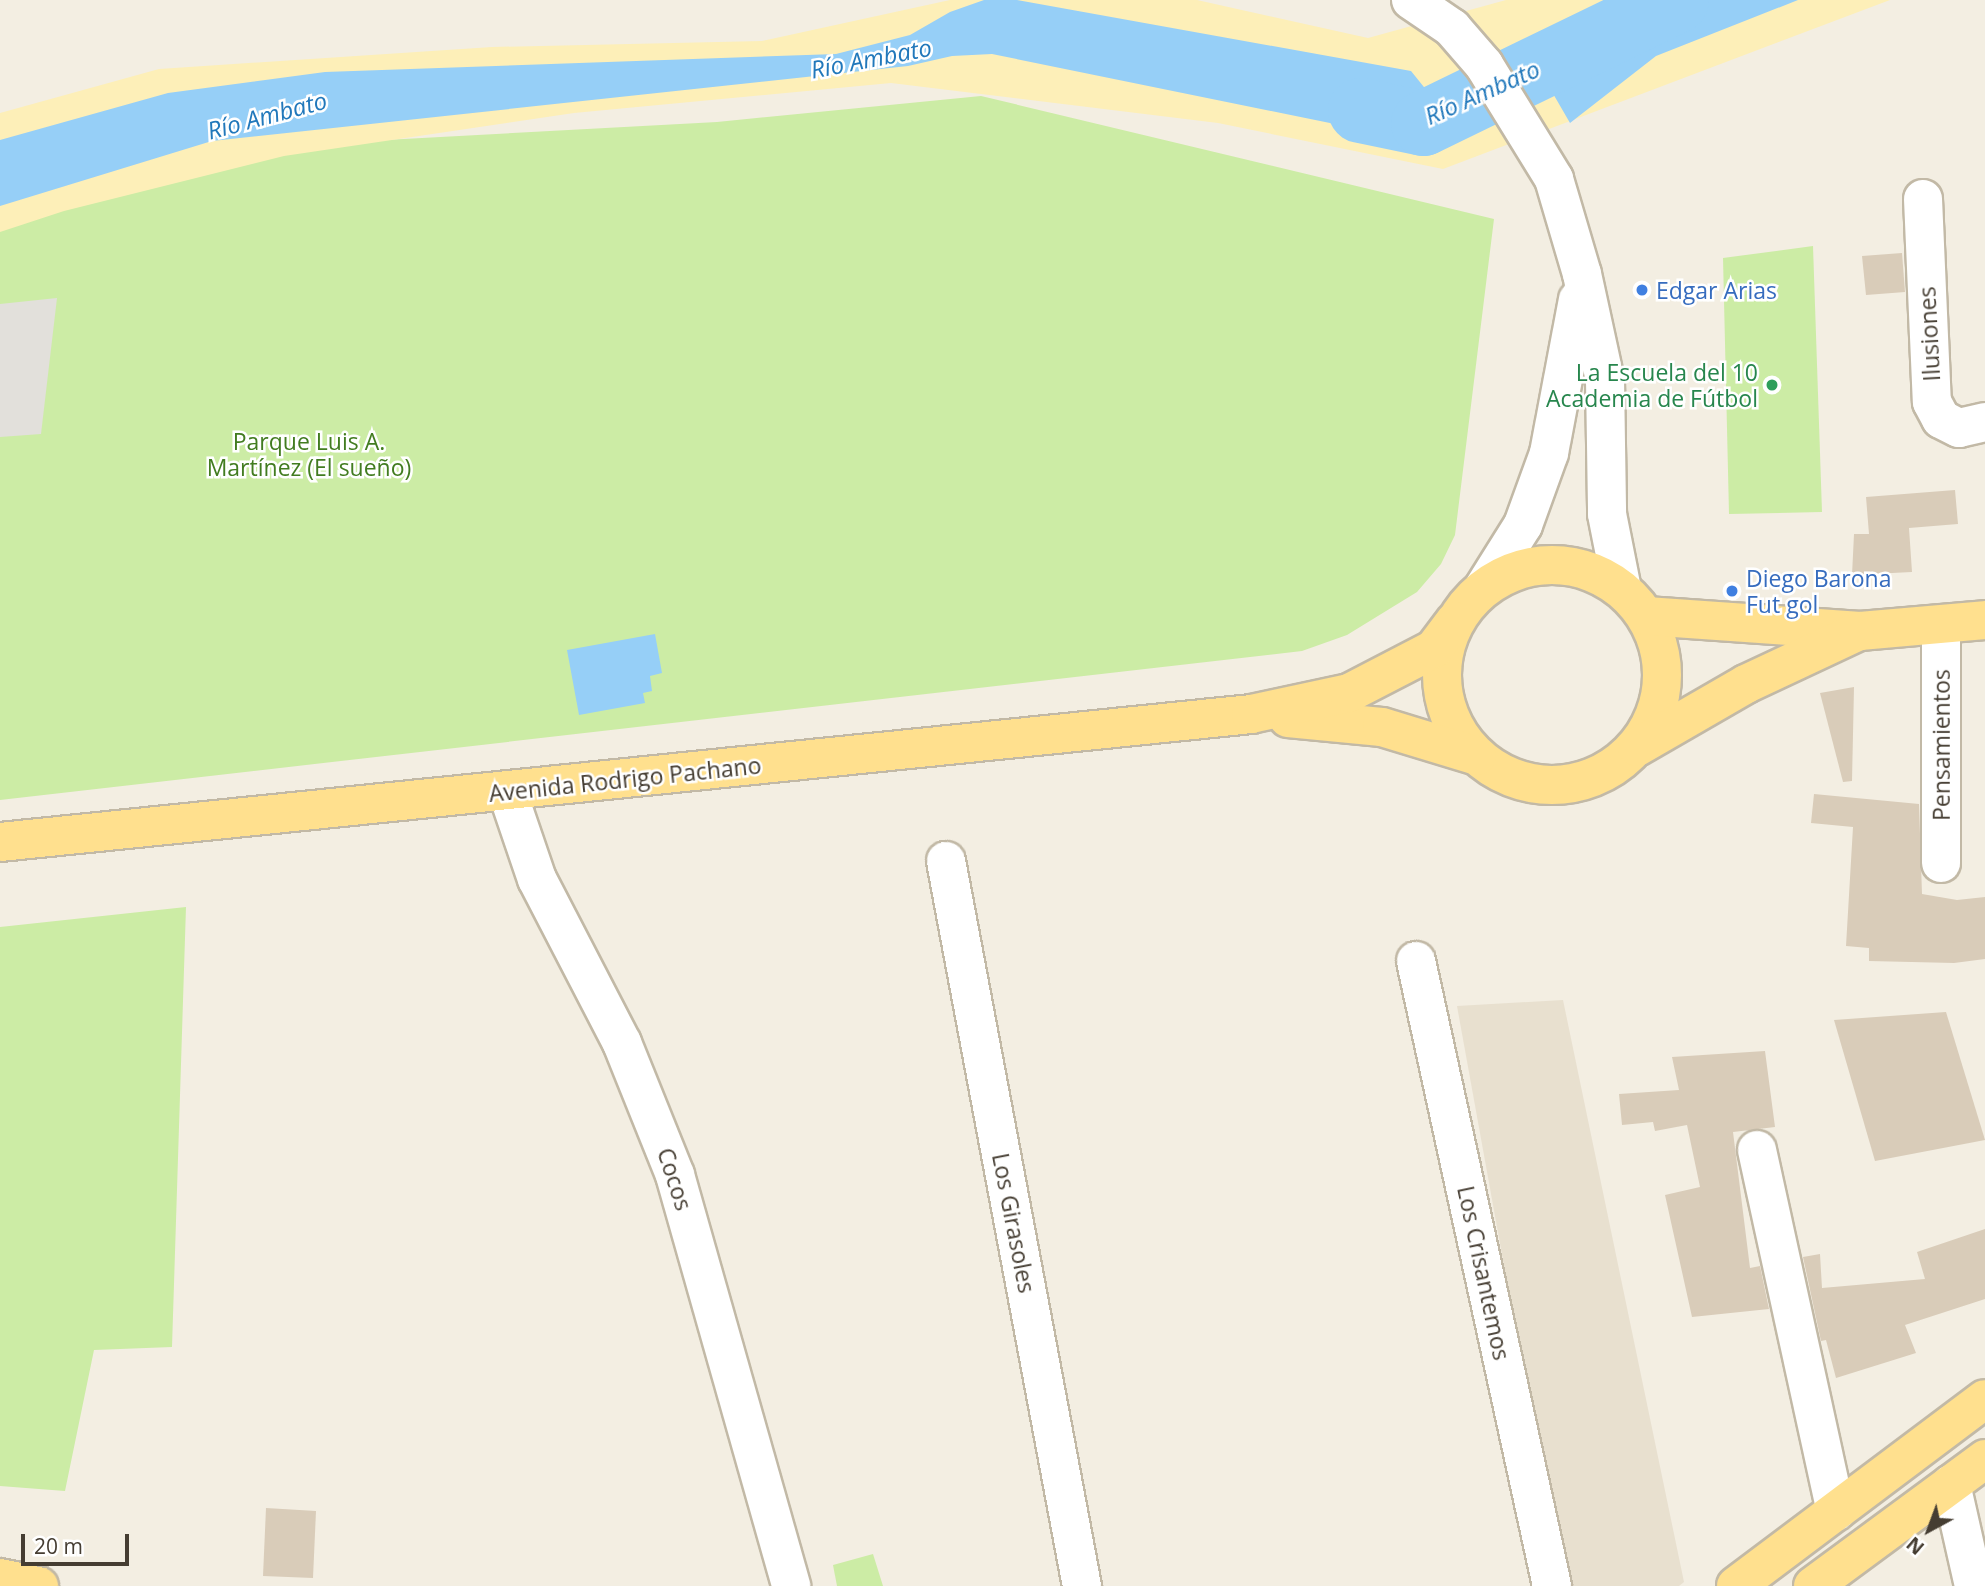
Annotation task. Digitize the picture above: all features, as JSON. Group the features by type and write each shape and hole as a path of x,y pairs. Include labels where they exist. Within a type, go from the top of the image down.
{"main road":[{"path":"1637,747 1655,717 1663,683 1660,648 1634,603 1590,571 1553,564 1517,570 1484,587 1455,621 1443,656 1443,693 1455,727 1478,757 1508,776 1554,785 1578,783 1611,770 1637,747 1746,684 1860,631"},
{"path":"1634,603 1860,631 1941,626 1985,620"},
{"name":"Avenida Rodrigo Pachano","path":"0,842 1251,714 1349,693 1434,649 1455,621"},
{"name":"Avenida Rodrigo Pachano","path":"1251,714 1382,727 1478,757"},
{"path":"1736,1586 1985,1399"},
{"path":"1819,1584 1985,1459"},
{"path":"0,1578 39,1586"}],"street":[{"path":"1412,0 1451,28 1484,65 1553,179 1582,274 1605,380 1607,514 1634,603"},
{"name":"Ilusiones","path":"1923,200 1933,402 1941,419 1959,428 1985,422"},
{"path":"1484,587 1523,525 1549,453 1569,364 1582,274"},
{"name":"Pensamientos","path":"1941,626 1941,863"},
{"name":"Cocos","path":"507,791 537,879 622,1043 675,1175 791,1586"},
{"name":"Los Girasoles","path":"946,861 1082,1586"},
{"name":"Los Crisantemos","path":"1416,961 1552,1586"},
{"path":"1758,1150 1836,1511"},
{"path":"1951,1484 1974,1586"}],"shaded area":[{"path":"57,298 41,434 0,437 0,304"},
{"path":"1563,1000 1684,1582 1679,1586 1562,1586 1457,1006"}],"green space":[{"name":"Parque Luis A. Martínez (El sueño)","path":"981,96 1494,219 1455,535 1441,564 1417,592 1347,635 1302,651 0,800 0,144 311,144 717,122"},
{"name":"La Escuela del 10 Academia de Fútbol","path":"1813,246 1822,512 1729,514 1723,258"},
{"path":"186,907 172,1347 94,1350 65,1491 0,1486 0,927"},
{"path":"873,1554 883,1586 837,1586 833,1565"}],"sand":[{"path":"950,0 1197,0 1368,38 1506,0 1890,0 1443,169 1218,123 891,83 574,113 284,156 64,211 0,232 0,113 159,69 492,47 762,41"}],"water":[{"path":"984,0 1017,0 1411,71 1457,128 1418,141 992,54 952,56 908,66 212,141 0,206 0,140 168,93 325,72 836,54 910,35 950,12"},
{"path":"1641,0 1798,0 1656,56 1570,123 1533,59 1599,17"},
{"path":"655,634 662,673 650,676 652,691 643,693 645,703 579,715 567,650"}],"building":[{"path":"1902,253 1905,292 1866,295 1862,256"},
{"path":"1955,490 1958,524 1909,528 1912,572 1852,575 1854,534 1869,534 1866,497"},
{"path":"1854,687 1852,781 1843,782 1820,693"},
{"path":"1814,794 1919,804 1922,894 1957,900 1985,897 1985,959 1954,963 1869,961 1869,948 1846,946 1853,827 1811,823"},
{"path":"1946,1012 1985,1140 1875,1161 1834,1020"},
{"path":"1765,1051 1775,1127 1733,1132 1750,1268 1760,1266 1769,1309 1692,1317 1665,1195 1700,1187 1687,1125 1655,1131 1653,1122 1622,1125 1619,1094 1679,1090 1672,1057"},
{"path":"1985,1229 1985,1299 1905,1325 1916,1353 1836,1378 1826,1340 1821,1341 1803,1257 1820,1254 1822,1288 1925,1279 1917,1252"},
{"path":"266,1508 316,1511 313,1578 263,1576"}],"waterway":[{"name":"Río Ambato","path":"1360,110 1423,123 1676,0"}],"place":[{"name":"Edgar Arias","path":"1642,290"},
{"name":"La Escuela del 10 Academia de Fútbol","path":"1772,385"},
{"name":"Diego Barona Fut gol","path":"1732,591"}]}
